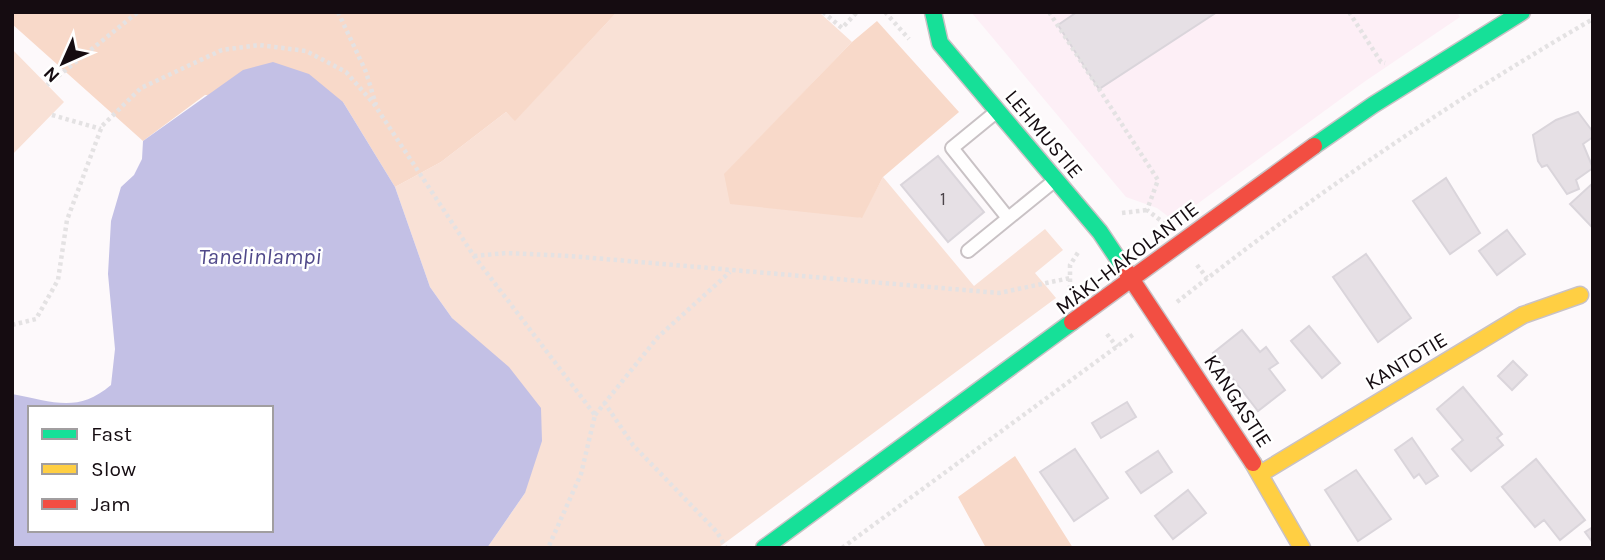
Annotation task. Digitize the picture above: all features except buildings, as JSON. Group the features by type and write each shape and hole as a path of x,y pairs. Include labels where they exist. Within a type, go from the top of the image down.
{"street":[{"name":"LEHMUSTIE","path":"933,12 940,43 1054,181 1100,232 1133,279"},
{"name":"MÄKI-HAKOLANTIE","path":"764,548 1373,105 1522,12"},
{"name":"KANGASTIE","path":"1133,279 1260,474 1302,548"},
{"name":"KANTOTIE","path":"1260,474 1523,315 1580,295"}],"lane":[{"path":"997,112 952,148 1008,218"},
{"path":"968,251 1054,181"}],"path":[{"path":"47,85 138,12"},
{"path":"338,12 366,72 378,110"},
{"path":"823,12 842,28 857,12"},
{"path":"1049,12 1158,180 1147,210 1171,227 1207,278"},
{"path":"842,548 1158,317 1207,278 1432,116 1593,19"},
{"path":"12,325 36,319 58,280 67,220 101,128 141,88 222,50 259,45 306,51 346,72 378,110 474,256 595,415"},
{"path":"52,115 101,128"},
{"path":"474,256 506,253 570,256 731,272 999,293 1070,278"},
{"path":"548,548 581,474 595,415 658,337 731,272"},
{"path":"604,402 633,445 717,532 726,548"}],"shaded area":[{"path":"12,12 617,12 515,121 506,112 441,162 395,187 343,102 205,95 143,141 12,24"},
{"path":"617,12 819,12 852,42 725,174 861,218 883,177 974,286 1045,229 1063,250 1035,273 1056,298 718,548 487,548 525,493 478,344 452,318 430,287 395,187 441,162 506,112 515,120"},
{"path":"971,12 1457,12 1460,17 1364,82 1174,221 1157,208 1126,197"},
{"path":"877,21 959,112 883,177 862,218 730,204 724,174 852,42"},
{"path":"12,49 64,102 12,155"},
{"path":"1015,456 1073,548 986,548 958,497"}],"water":[{"name":"Tanelinlampi","path":"273,62 309,74 343,102 395,187 430,287 452,318 509,367 541,408 542,441 525,493 487,548 12,548 12,394 52,402 75,402 87,400 111,385 115,349 108,274 111,221 121,187 134,175 142,159 143,141 243,70"}],"traffic: fast":[{"path":"933,12 940,43 1100,232 1124,268"},
{"path":"1314,146 1373,105 1522,12"},
{"path":"764,548 1072,322"}],"traffic: slow":[{"path":"1260,474 1523,315 1580,295"},
{"path":"1253,463 1302,548"}],"traffic: jam":[{"path":"1072,322 1314,146"},
{"path":"1124,268 1253,463"}]}
